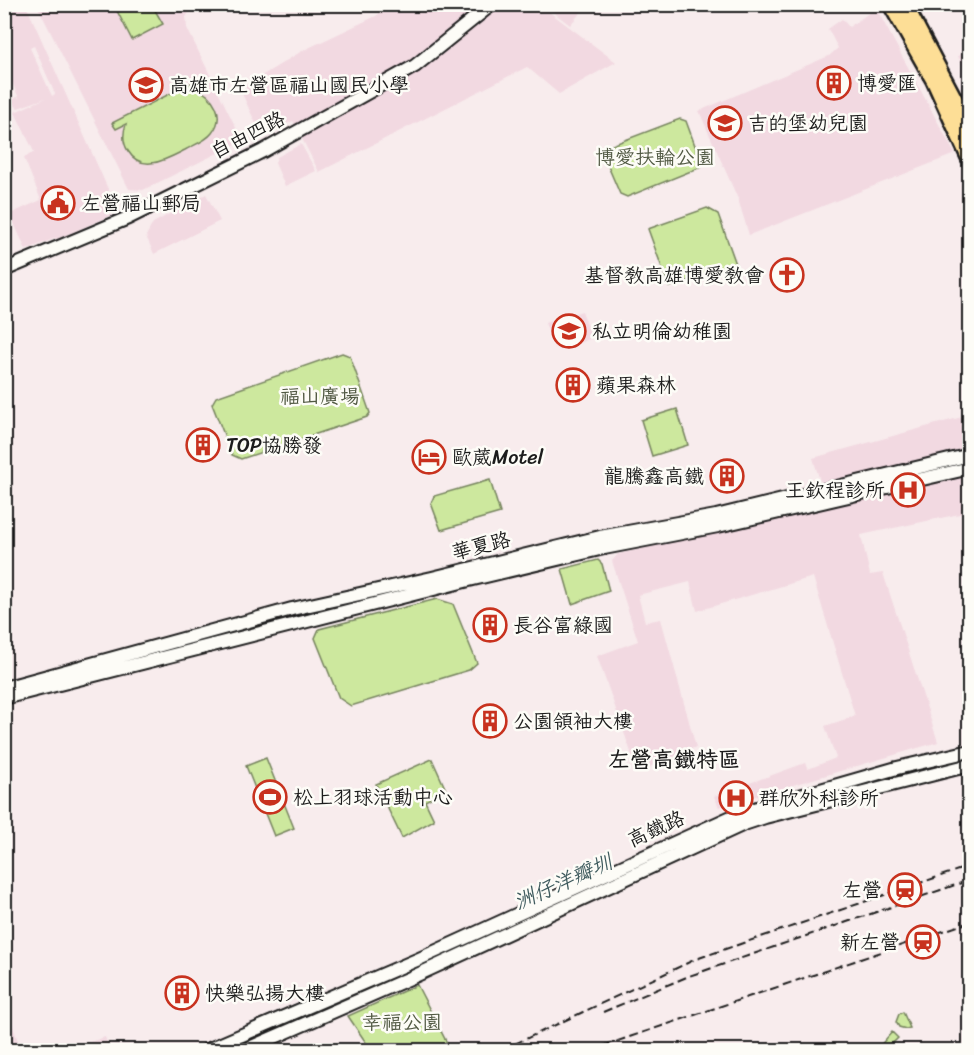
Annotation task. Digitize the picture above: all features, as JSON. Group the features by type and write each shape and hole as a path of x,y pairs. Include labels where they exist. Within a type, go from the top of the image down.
{"highway":[{"path":"891,4 933,80 969,159"},
{"path":"904,4 969,129"}],"street":[{"name":"自由四路","path":"4,270 128,218 263,151 415,66 492,4"},
{"name":"華夏路","path":"4,688 286,611 600,537 716,516 969,455"},
{"name":"華夏路","path":"4,698 469,580 969,468"},
{"name":"高鐵路","path":"207,1050 419,959 740,813 897,768 969,751"},
{"name":"高鐵路","path":"245,1050 417,975 744,824 969,765"}],"shaded area":[{"path":"5,4 26,5 116,207 112,215 26,250 10,214 41,200 24,158 34,152 15,112 46,98 18,108 11,101 19,98 5,67","holes":["34,46 55,94 52,96 30,48"]},
{"name":"高雄市左營區福山國民小學","path":"37,5 194,5 186,17 187,28 240,136 238,143 143,190 129,189"},
{"path":"390,5 540,5 616,62 559,94 527,67 319,172 293,121 261,135 240,89 302,51 376,16"},
{"path":"544,5 587,5 570,25"},
{"path":"958,5 969,5 969,31"},
{"path":"876,8 955,154 749,235 738,199 699,111 829,56 838,48 828,29 842,19 849,27"},
{"path":"970,52 969,77 958,56"},
{"path":"301,144 316,171 285,186 275,163 277,157"},
{"path":"206,194 220,221 154,254 146,236 153,223"},
{"name":"私立明倫幼稚園","path":"582,311 592,338 561,350 554,347 545,323"},
{"path":"969,415 969,512 861,535 870,575 883,573 938,742 719,807 714,796 805,763 808,769 836,758 825,726 855,716 813,577 697,611 690,582 638,595 645,622 661,619 696,747 638,772 597,656 638,641 612,561 618,554 721,531 716,510 821,484 813,458"},
{"path":"5,1003 21,1050 5,1050"},
{"path":"105,1037 110,1050 77,1050 75,1047"}],"green space":[{"path":"114,5 152,5 163,24 132,40"},
{"path":"203,77 206,84 196,89 213,101 218,113 218,120 212,133 200,143 163,160 147,163 134,158 126,148 124,141 126,124 116,129 112,123"},
{"name":"博愛扶輪公園","path":"680,119 686,121 701,167 627,197 620,194 602,152 604,148"},
{"path":"707,208 718,214 736,264 669,287 648,229"},
{"name":"福山廣場","path":"342,353 350,356 370,413 367,417 241,459 232,455 212,404 216,397"},
{"path":"677,409 688,445 652,456 641,420"},
{"path":"490,480 500,513 441,530 431,503 434,496"},
{"path":"598,560 602,564 609,591 572,604 562,569"},
{"path":"437,599 453,604 477,663 469,670 351,706 339,698 315,638 319,629"},
{"name":"松上羽球活動中心","path":"266,758 294,828 274,836 246,766"},
{"path":"432,759 446,790 425,801 434,820 402,838 376,784"},
{"name":"幸福公園","path":"417,985 447,1043 431,1050 371,1050 348,1016"},
{"path":"903,1012 910,1028 899,1027 896,1022 899,1014"},
{"path":"892,1032 898,1038 884,1048 878,1048"}],"waterway":[{"name":"洲仔洋瓣圳","path":"933,766 956,760"},
{"name":"洲仔洋瓣圳","path":"867,783 891,776"},
{"name":"洲仔洋瓣圳","path":"226,1050 405,972"}],"railway":[{"path":"502,1050 696,959 970,866"},
{"path":"603,1012 689,976 970,880"},
{"path":"591,1050 970,922"}],"place":[{"name":"博愛匯","path":"834,83"},
{"name":"高雄市左營區福山國民小學","path":"146,85"},
{"name":"吉的堡幼兒園","path":"725,123"},
{"name":"左營福山郵局","path":"58,203"},
{"name":"基督教高雄博愛教會","path":"787,275"},
{"name":"私立明倫幼稚園","path":"569,331"},
{"name":"蘋果森林","path":"573,385"},
{"name":"TOP協勝發","path":"203,445"},
{"name":"歐葳Motel","path":"429,457"},
{"name":"龍騰鑫高鐵","path":"727,476"},
{"name":"王欽程診所","path":"908,490"},
{"name":"長谷富綠國","path":"490,625"},
{"name":"公園領袖大樓","path":"490,721"},
{"name":"松上羽球活動中心","path":"270,797"},
{"name":"群欣外科診所","path":"736,798"},
{"name":"左營","path":"905,890"},
{"name":"新左營","path":"923,942"},
{"name":"快樂弘揚大樓","path":"182,993"}],"district":[{"name":"左營高鐵特區","path":"674,759"}]}
